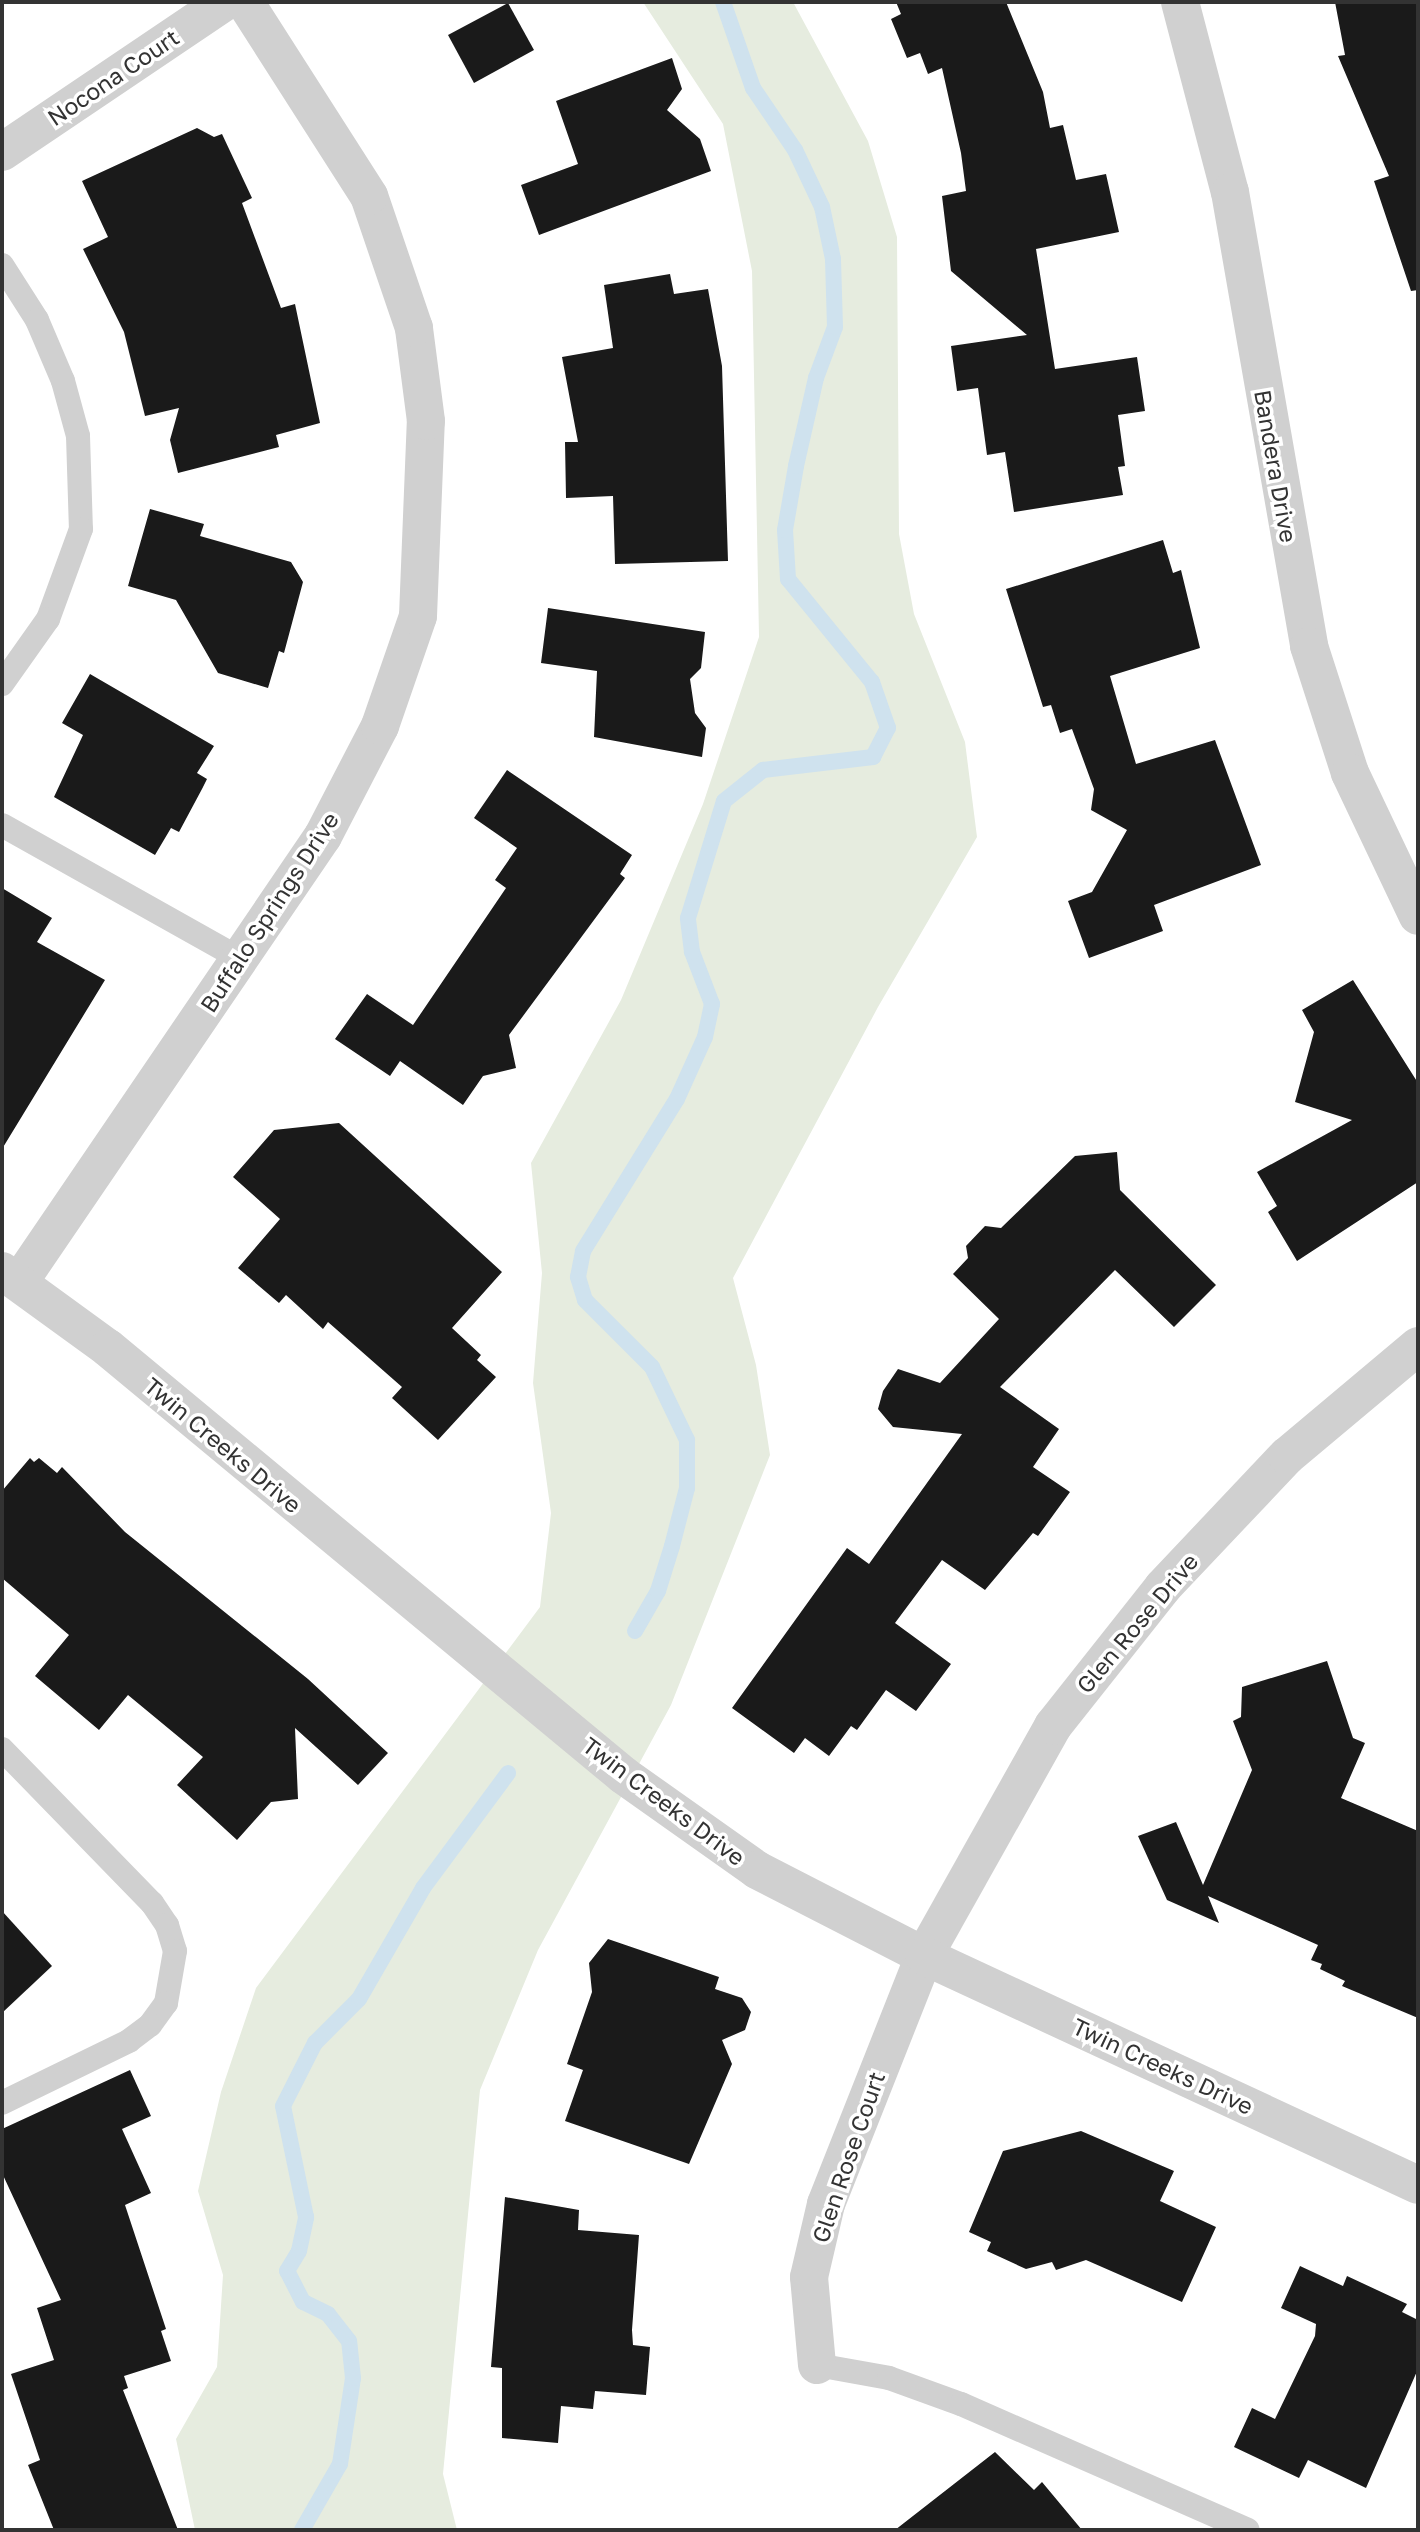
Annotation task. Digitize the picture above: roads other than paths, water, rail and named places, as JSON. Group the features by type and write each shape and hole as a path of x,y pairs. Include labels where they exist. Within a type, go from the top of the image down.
{"street":[{"name":"Nocona Court","path":"2,152 224,2"},
{"name":"Buffalo Springs Drive","path":"11,1276 241,959 323,836 380,726 418,616 426,421 414,328 369,195 245,2"},
{"name":"Bandera Drive","path":"1180,2 1230,192 1309,646 1350,772 1414,899"},
{"name":"Twin Creeks Drive","path":"11,1276 670,1811 757,1870 924,1956 1418,2185"},
{"name":"Glen Rose Drive","path":"924,1956 1053,1726 1163,1587 1287,1456 1418,1346"},
{"name":"Glen Rose Court","path":"817,2365 809,2277 826,2204 924,1956"}],"lane":[{"path":"2,265 37,320 63,381 78,436 81,529 48,620 2,684"},
{"path":"2,825 241,959"},
{"path":"2,1749 152,1903 167,1925 175,1951 166,2003 150,2025 129,2041 2,2103"},
{"path":"817,2365 889,2378 961,2404 1248,2530"}],"waterway":[{"path":"635,1631 658,1591 672,1546 687,1488 687,1440 652,1367 585,1300 578,1277 583,1251 677,1099 705,1037 712,1004 692,952 688,918 724,801 763,770 873,757 888,728 872,682 788,579 785,530 796,466 816,378 835,327 833,259 822,207 795,150 753,88 723,2"},
{"path":"302,2530 340,2464 353,2378 349,2341 328,2314 303,2302 287,2271 299,2251 306,2217 283,2106 315,2043 359,1999 423,1888 508,1773"}]}
